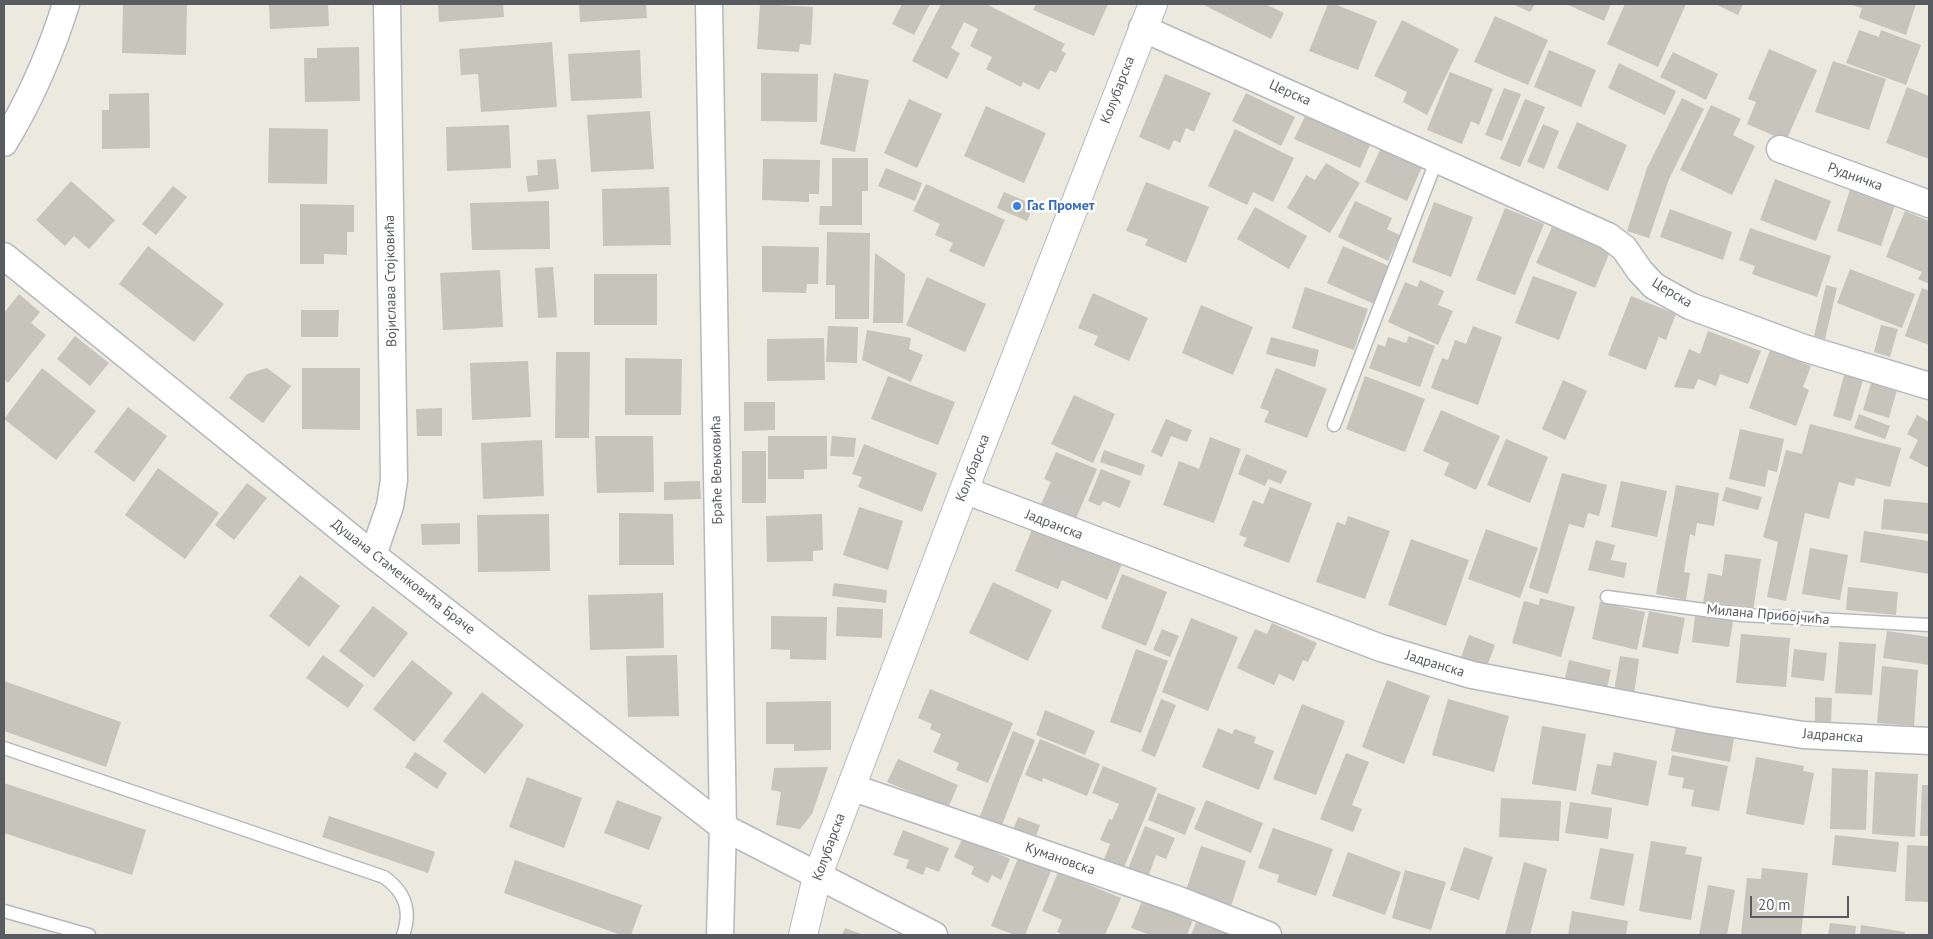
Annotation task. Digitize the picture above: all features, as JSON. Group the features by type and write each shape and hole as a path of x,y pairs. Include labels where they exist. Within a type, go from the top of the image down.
{"main road":[{"name":"Колубарска","path":"802,935 817,877 1147,16"}],"street":[{"path":"4,143 19,118 45,62 66,4"},
{"name":"Војислава Стојковића","path":"374,555 390,506 394,480 387,4"},
{"name":"Браће Вељковића","path":"709,4 723,827 720,935"},
{"name":"Церска","path":"1147,16 1437,160 1608,236 1624,248 1640,271 1654,286 1690,306 1804,348 1929,386"},
{"name":"Рудничка","path":"1780,149 1929,204"},
{"name":"Душана Стаменковића Браче","path":"4,256 374,555 723,827 817,877 934,935"},
{"name":"Јадранска","path":"964,490 1381,648 1472,675 1709,720 1804,735 1929,741"},
{"name":"Кумановска","path":"851,787 1179,900 1268,935"}],"lane":[{"path":"1334,425 1437,160"},
{"name":"Милана Прибојчића","path":"1607,597 1742,615 1929,625"},
{"path":"4,748 384,877 401,892 407,905 408,922 403,935"},
{"path":"4,911 53,930 89,935"}],"building":[{"path":"123,4 187,4 186,55 122,53"},
{"path":"269,4 328,4 329,26 270,29"},
{"path":"438,4 503,4 504,17 439,22"},
{"path":"579,4 646,4 647,18 580,22"},
{"path":"760,4 813,7 811,45 800,44 799,52 757,49"},
{"path":"902,4 930,4 914,35 892,24"},
{"path":"941,4 986,4 1065,44 1061,51 1066,53 1056,73 1050,70 1039,90 1023,82 1021,87 986,69 992,57 970,46 978,29 964,22 951,48 960,53 947,79 912,61"},
{"path":"1036,4 1108,4 1094,36 1033,10"},
{"path":"1202,4 1265,4 1284,13 1271,39"},
{"path":"1328,4 1334,4 1377,21 1358,70 1309,51"},
{"path":"1513,4 1535,4 1530,12"},
{"path":"1566,4 1611,4 1604,21"},
{"path":"1625,4 1686,4 1658,67 1607,44"},
{"path":"1715,4 1743,4 1738,15"},
{"path":"1849,4 1916,4 1906,35 1859,18 1862,8"},
{"path":"1495,16 1548,40 1528,85 1474,62"},
{"path":"1402,20 1459,49 1427,115 1403,102 1407,92 1374,76"},
{"path":"1859,30 1879,37 1881,30 1921,45 1906,85 1846,63"},
{"path":"552,42 557,107 481,112 478,74 461,75 459,49"},
{"path":"359,47 360,101 305,102 304,58 317,58 317,48"},
{"path":"1769,49 1817,70 1786,141 1747,124 1756,102 1748,99"},
{"path":"640,50 642,98 571,101 568,54"},
{"path":"1549,50 1596,70 1581,107 1534,87"},
{"path":"1673,52 1718,74 1706,100 1660,77"},
{"path":"1833,61 1886,79 1869,130 1815,112"},
{"path":"1619,63 1676,91 1665,115 1608,88"},
{"path":"1450,72 1493,89 1479,125 1471,121 1462,144 1427,130"},
{"path":"761,73 818,74 817,122 761,121"},
{"path":"834,73 869,80 855,152 820,144"},
{"path":"1165,74 1211,93 1194,132 1186,128 1180,143 1174,140 1169,150 1139,137"},
{"path":"1907,87 1929,96 1929,159 1886,143"},
{"path":"1504,88 1521,94 1502,141 1485,135"},
{"path":"149,93 150,148 102,149 102,110 109,110 109,94"},
{"path":"1246,93 1295,117 1281,146 1232,121"},
{"path":"1682,98 1704,109 1669,179 1649,238 1627,231 1647,168"},
{"path":"909,99 942,114 917,168 884,153"},
{"path":"1525,99 1545,107 1520,167 1500,159"},
{"path":"1711,105 1741,119 1733,135 1755,146 1732,195 1680,170"},
{"path":"986,106 1046,133 1024,183 964,156"},
{"path":"650,111 654,169 591,172 587,115"},
{"path":"1305,116 1370,145 1360,168 1294,139"},
{"path":"1577,122 1627,145 1608,191 1557,168"},
{"path":"1543,124 1559,131 1544,169 1527,162"},
{"path":"509,125 511,168 447,171 446,127"},
{"path":"269,128 328,129 327,184 268,183"},
{"path":"1235,129 1294,158 1273,202 1253,192 1247,205 1208,186"},
{"path":"1381,148 1422,167 1407,201 1365,182"},
{"path":"832,158 868,158 868,191 862,191 862,225 819,225 820,206 832,206"},
{"path":"556,159 559,189 528,192 526,176 538,175 537,160"},
{"path":"763,159 820,160 819,194 809,194 809,202 762,200"},
{"path":"1326,163 1360,183 1330,233 1287,208 1306,175 1315,180"},
{"path":"886,168 922,183 915,201 878,186"},
{"path":"1775,179 1831,201 1816,241 1760,220"},
{"path":"71,181 115,220 89,249 74,236 65,246 36,220"},
{"path":"1146,182 1209,207 1186,263 1145,245 1148,239 1126,231"},
{"path":"926,184 1005,220 984,267 949,251 953,243 935,235 940,224 913,211"},
{"path":"173,186 187,197 156,235 142,224"},
{"path":"1851,186 1896,202 1881,246 1837,231"},
{"path":"669,187 671,245 603,246 602,189"},
{"path":"1004,192 1034,205 1027,221 997,208"},
{"path":"549,201 550,249 472,250 470,203"},
{"path":"1355,201 1392,218 1387,229 1400,235 1388,261 1338,237"},
{"path":"1434,202 1473,217 1451,277 1412,262"},
{"path":"300,204 354,205 354,232 347,232 347,255 324,254 324,264 300,264"},
{"path":"1255,207 1307,236 1289,269 1237,239"},
{"path":"1505,208 1544,224 1515,295 1476,280"},
{"path":"1670,209 1732,232 1723,260 1660,237"},
{"path":"1905,211 1929,221 1929,284 1918,279 1922,272 1886,257"},
{"path":"1552,227 1610,252 1595,288 1536,263"},
{"path":"1750,228 1831,256 1817,297 1752,274 1755,266 1739,260"},
{"path":"827,232 870,233 869,319 835,319 835,285 826,285"},
{"path":"148,246 224,304 194,342 119,284"},
{"path":"762,246 819,247 818,284 807,284 806,293 762,292"},
{"path":"1343,246 1391,267 1374,304 1327,283"},
{"path":"875,253 905,274 903,323 873,323"},
{"path":"553,267 557,317 538,318 535,268"},
{"path":"1850,269 1915,294 1902,328 1837,303"},
{"path":"500,270 503,327 443,330 440,273"},
{"path":"594,274 657,274 657,325 594,325"},
{"path":"1533,276 1577,292 1559,340 1515,323"},
{"path":"927,277 986,304 965,352 906,325"},
{"path":"1420,280 1444,291 1438,305 1453,311 1438,345 1388,322 1405,282 1417,287"},
{"path":"1826,285 1837,288 1825,339 1814,336"},
{"path":"1305,287 1368,309 1354,350 1292,328"},
{"path":"1922,288 1929,291 1929,345 1905,336"},
{"path":"1093,293 1148,318 1129,361 1094,345 1098,336 1078,328"},
{"path":"19,294 40,312 31,323 46,335 8,383 4,379 4,313"},
{"path":"1631,296 1676,314 1666,340 1659,337 1646,370 1608,355"},
{"path":"1201,305 1253,327 1233,375 1182,353"},
{"path":"301,310 339,310 338,337 301,337"},
{"path":"1881,325 1898,329 1890,357 1874,352"},
{"path":"828,326 858,327 857,363 826,362"},
{"path":"1473,326 1502,337 1478,405 1431,388 1442,358 1448,360 1455,340 1466,344"},
{"path":"867,330 911,338 909,349 923,355 911,382 862,360"},
{"path":"1708,331 1761,351 1748,384 1720,374 1716,386 1698,379 1694,389 1674,387 1689,349 1700,354"},
{"path":"75,336 109,363 90,386 57,359"},
{"path":"1409,336 1435,346 1420,387 1369,368 1378,344 1385,347 1388,337 1406,343"},
{"path":"1271,337 1319,350 1315,367 1266,354"},
{"path":"824,338 825,380 767,381 767,339"},
{"path":"1770,350 1811,366 1803,387 1809,390 1796,426 1749,408"},
{"path":"556,352 590,352 589,438 555,438"},
{"path":"625,358 682,359 681,415 625,415"},
{"path":"528,361 531,417 472,420 470,363"},
{"path":"42,368 96,411 56,460 4,419"},
{"path":"267,368 291,386 263,423 229,398 247,374"},
{"path":"302,368 360,368 360,430 302,429"},
{"path":"1276,368 1327,389 1307,438 1264,422 1269,411 1260,408"},
{"path":"1846,368 1865,373 1851,421 1833,416"},
{"path":"888,376 955,402 938,445 871,419"},
{"path":"1365,376 1425,399 1405,452 1346,429"},
{"path":"1563,380 1587,391 1565,440 1542,429"},
{"path":"1871,383 1897,390 1889,418 1863,410"},
{"path":"1074,395 1115,414 1093,463 1051,444"},
{"path":"744,402 775,402 775,430 744,431"},
{"path":"128,407 167,436 134,482 94,452"},
{"path":"442,408 442,436 417,436 416,409"},
{"path":"1441,410 1500,436 1476,490 1444,475 1449,463 1423,451"},
{"path":"1859,414 1890,426 1885,439 1854,428"},
{"path":"1917,415 1928,421 1929,418 1929,468 1909,458 1918,440 1907,434"},
{"path":"1166,419 1192,430 1187,442 1171,436 1162,457 1151,452"},
{"path":"1810,424 1901,448 1890,487 1856,478 1854,486 1839,482 1829,519 1805,513 1786,601 1767,597 1778,542 1763,537 1786,450 1802,454"},
{"path":"1740,429 1784,439 1777,472 1768,470 1765,487 1729,479"},
{"path":"595,436 653,436 654,492 597,493"},
{"path":"768,436 827,436 827,469 804,470 804,479 768,479"},
{"path":"832,436 856,438 854,457 830,456"},
{"path":"1210,437 1241,449 1214,523 1163,505 1179,461 1199,469"},
{"path":"1506,439 1548,457 1530,503 1487,485"},
{"path":"542,440 544,496 483,499 481,443"},
{"path":"864,444 937,473 922,512 858,487 862,477 852,474"},
{"path":"1104,450 1145,465 1141,476 1100,462"},
{"path":"742,451 766,451 766,503 742,503"},
{"path":"1056,452 1097,469 1075,521 1040,506 1051,482 1044,479"},
{"path":"1246,454 1287,471 1281,484 1268,479 1265,486 1238,474"},
{"path":"158,468 219,513 185,559 125,515"},
{"path":"1101,469 1131,481 1120,508 1103,501 1100,506 1088,501"},
{"path":"1562,473 1607,485 1599,516 1588,513 1584,528 1569,524 1548,594 1529,588"},
{"path":"700,481 701,499 664,500 664,482"},
{"path":"1621,481 1667,491 1657,537 1611,527"},
{"path":"247,483 267,498 234,540 215,525"},
{"path":"1676,485 1719,493 1714,526 1697,523 1695,536 1690,534 1684,572 1690,573 1686,600 1656,594"},
{"path":"1270,487 1312,503 1289,563 1243,546 1247,538 1239,535 1253,500 1263,504"},
{"path":"1726,487 1762,497 1758,510 1722,501"},
{"path":"1884,499 1929,503 1929,534 1881,529"},
{"path":"859,507 903,521 888,570 843,555"},
{"path":"619,513 673,514 674,565 619,565"},
{"path":"549,514 550,571 478,572 477,515"},
{"path":"822,514 823,550 813,551 813,561 767,562 766,516"},
{"path":"1348,516 1390,531 1365,599 1316,582 1337,522 1345,525"},
{"path":"460,523 460,544 422,545 421,524"},
{"path":"1034,525 1122,564 1107,600 1062,580 1058,589 1015,571"},
{"path":"1486,529 1538,548 1520,598 1468,579"},
{"path":"1864,531 1929,541 1929,574 1860,562"},
{"path":"1411,539 1469,560 1446,626 1388,605"},
{"path":"1596,540 1615,545 1611,560 1627,563 1624,578 1588,570"},
{"path":"1810,548 1848,555 1840,600 1802,594"},
{"path":"1725,554 1761,559 1753,611 1703,603 1708,573 1722,576"},
{"path":"1122,574 1167,592 1146,646 1101,628"},
{"path":"300,575 340,606 309,647 269,616"},
{"path":"993,582 1052,610 1028,661 969,633"},
{"path":"834,583 887,590 886,603 832,596"},
{"path":"1848,587 1898,592 1896,615 1846,610"},
{"path":"663,593 664,648 590,650 588,595"},
{"path":"1540,598 1575,607 1561,657 1512,643 1524,601 1539,605"},
{"path":"1600,602 1645,612 1637,650 1592,639"},
{"path":"373,606 408,633 374,678 339,651"},
{"path":"837,607 883,609 882,638 836,636"},
{"path":"1649,611 1685,618 1678,654 1642,647"},
{"path":"771,616 827,617 826,660 790,659 790,650 771,649"},
{"path":"1695,616 1733,621 1729,647 1692,642"},
{"path":"1191,618 1238,637 1208,711 1162,692"},
{"path":"1272,623 1317,643 1308,662 1303,660 1294,681 1279,674 1274,685 1237,668 1255,629 1267,634"},
{"path":"1162,629 1179,636 1170,657 1153,650"},
{"path":"1887,631 1929,637 1929,665 1883,658"},
{"path":"1741,634 1790,638 1786,687 1736,683"},
{"path":"1469,635 1495,645 1486,669 1460,660"},
{"path":"1839,642 1876,644 1872,695 1835,693"},
{"path":"1136,649 1168,661 1141,733 1110,722"},
{"path":"1794,649 1827,653 1824,681 1791,677"},
{"path":"323,655 364,685 348,708 306,678"},
{"path":"677,655 679,716 628,717 626,656"},
{"path":"1620,656 1639,659 1634,694 1614,691"},
{"path":"412,660 453,693 414,742 373,709"},
{"path":"1569,660 1611,670 1606,693 1564,683"},
{"path":"1882,666 1918,670 1914,726 1877,723"},
{"path":"1387,680 1430,696 1404,764 1362,747"},
{"path":"4,681 121,722 106,767 4,731"},
{"path":"930,689 1013,723 988,783 956,770 959,763 933,752 941,734 930,729 932,724 918,718"},
{"path":"482,692 524,725 485,774 443,741"},
{"path":"1815,697 1832,698 1831,723 1815,722"},
{"path":"1161,699 1176,705 1155,757 1141,751"},
{"path":"1448,699 1509,716 1494,772 1432,755"},
{"path":"831,701 831,750 794,751 794,744 766,744 766,702"},
{"path":"1302,704 1345,721 1316,795 1273,779"},
{"path":"1045,710 1095,731 1085,755 1036,735"},
{"path":"1542,726 1586,734 1576,791 1532,784"},
{"path":"1676,727 1734,738 1730,762 1671,751"},
{"path":"1218,728 1232,734 1235,729 1256,737 1254,743 1274,751 1259,790 1202,767"},
{"path":"1013,731 1035,740 1002,825 980,816"},
{"path":"1040,739 1100,764 1087,796 1043,778 1042,782 1025,775"},
{"path":"415,752 447,773 437,789 405,767"},
{"path":"1614,752 1657,761 1648,806 1591,794 1597,764 1611,766"},
{"path":"1346,753 1369,762 1352,805 1362,809 1353,832 1320,819"},
{"path":"1672,755 1728,766 1719,811 1691,806 1694,790 1682,788 1684,778 1668,775"},
{"path":"1756,757 1804,766 1803,771 1814,773 1804,825 1746,814"},
{"path":"898,759 958,785 948,808 887,782"},
{"path":"1103,766 1157,788 1123,870 1103,862 1110,844 1100,840 1109,819 1112,820 1119,804 1092,793"},
{"path":"828,767 812,814 800,829 776,825 781,792 771,790 774,768"},
{"path":"1832,768 1868,770 1866,830 1830,829"},
{"path":"1875,772 1918,774 1915,837 1872,834"},
{"path":"527,777 582,798 564,848 509,827"},
{"path":"4,783 146,830 132,875 4,833"},
{"path":"1922,785 1929,785 1929,836 1920,836"},
{"path":"1158,793 1196,808 1185,835 1148,820"},
{"path":"1501,798 1561,801 1559,841 1499,837"},
{"path":"617,800 662,817 649,850 604,833"},
{"path":"1206,800 1263,823 1251,853 1194,829"},
{"path":"1570,802 1612,808 1608,839 1565,833"},
{"path":"329,816 435,852 428,873 322,837"},
{"path":"1018,817 1040,825 1034,842 1012,833"},
{"path":"1145,826 1175,838 1166,859 1156,855 1148,877 1128,869"},
{"path":"1273,828 1333,849 1316,896 1277,882 1279,875 1258,868"},
{"path":"903,830 949,848 939,872 926,867 923,875 906,868 909,860 893,855"},
{"path":"1835,835 1899,842 1896,872 1832,865"},
{"path":"963,837 1010,859 1001,880 992,875 988,883 971,874 974,867 954,857"},
{"path":"1651,841 1687,847 1685,854 1702,857 1691,920 1639,911"},
{"path":"1907,845 1929,846 1929,902 1905,901"},
{"path":"1201,846 1246,861 1231,906 1186,890"},
{"path":"1464,847 1493,857 1479,900 1450,890"},
{"path":"1600,848 1634,854 1624,906 1590,899"},
{"path":"1348,852 1401,872 1385,915 1332,896"},
{"path":"1020,853 1053,866 1025,935 1015,935 991,926"},
{"path":"515,860 642,905 631,935 621,935 504,893"},
{"path":"1524,862 1547,869 1530,935 1505,935"},
{"path":"1762,868 1808,873 1801,935 1741,935 1747,878 1761,879"},
{"path":"1405,870 1446,882 1431,930 1392,918"},
{"path":"1058,872 1121,898 1105,935 1063,935 1057,932 1062,920 1042,911"},
{"path":"1708,885 1735,890 1727,935 1699,935"},
{"path":"1144,896 1194,917 1187,935 1150,935 1131,928"},
{"path":"1572,911 1628,921 1626,935 1568,935"},
{"path":"1198,918 1240,935 1191,935"},
{"path":"1830,923 1856,926 1855,935 1828,935"},
{"path":"1861,925 1905,932 1904,935 1860,935"},
{"path":"845,928 864,935 842,935"}],"place":[{"name":"Гас Промет","path":"1017,206"}]}
